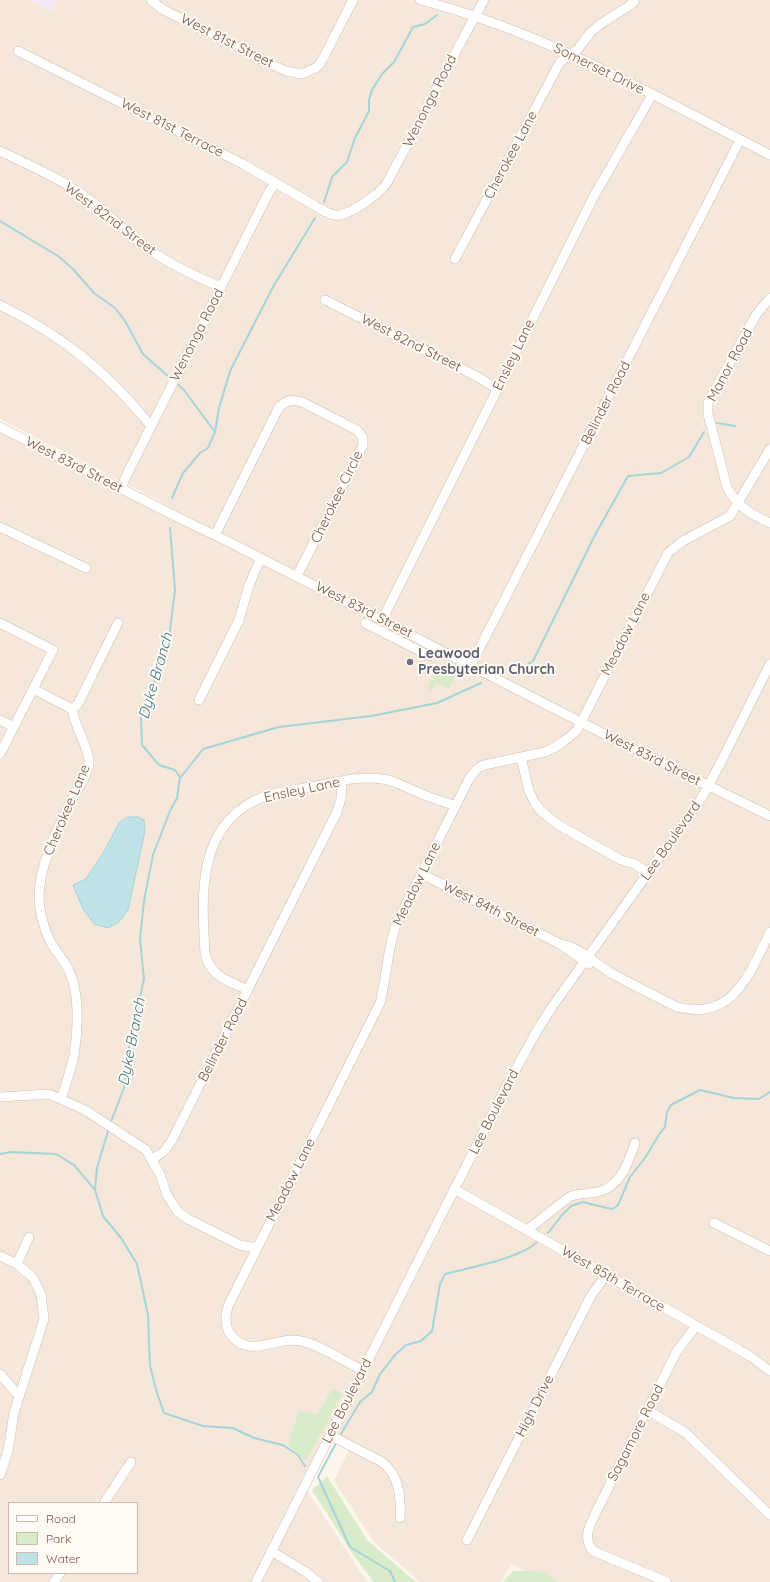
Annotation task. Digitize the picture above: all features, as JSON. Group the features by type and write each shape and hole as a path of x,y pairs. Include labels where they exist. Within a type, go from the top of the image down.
{"street":[{"name":"West 81st Street","path":"151,0 162,9 283,70 302,74 314,69 326,55 353,0"},
{"name":"Somerset Drive","path":"420,0 474,17 570,54 770,155"},
{"name":"Wenonga Road","path":"324,211 337,216 346,214 384,188 484,0"},
{"name":"Cherokee Lane","path":"456,259 562,60 578,49 590,34 600,25 629,6 635,0"},
{"name":"West 81st Terrace","path":"18,50 244,164 275,184 324,211"},
{"name":"Ensley Lane","path":"382,620 594,196 652,95"},
{"name":"Belinder Road","path":"471,665 740,140"},
{"name":"West 82nd Street","path":"0,151 75,190 91,201 129,234 154,253 192,274 221,287"},
{"name":"Wenonga Road","path":"121,489 126,476 221,287 269,192 275,184"},
{"name":"Manor Road","path":"738,504 727,487 708,414 708,403 756,315 770,298"},
{"name":"West 82nd Street","path":"325,300 478,377 497,389"},
{"path":"0,305 59,339 85,358 121,390 152,426"},
{"name":"Cherokee Circle","path":"215,535 279,407 286,401 293,399 302,402 357,430 362,438 363,445 297,576"},
{"name":"West 83rd Street","path":"0,427 770,816"},
{"name":"Meadow Lane","path":"362,1370 300,1340 291,1339 257,1347 240,1343 228,1331 225,1315 256,1248 380,1003 384,990 394,929 470,777 484,764 545,752 555,748 573,734 582,722 668,553 683,541 730,516 770,450"},
{"path":"738,504 752,514 770,523"},
{"path":"0,527 86,568"},
{"path":"199,700 239,620 249,586 261,558"},
{"path":"0,623 53,650 0,754"},
{"path":"33,689 72,709 78,704 118,623"},
{"path":"365,623 430,656"},
{"name":"Lee Boulevard","path":"256,1582 454,1189 535,1034 552,1007 646,876 708,786 770,664"},
{"name":"Cherokee Lane","path":"61,1099 74,1055 77,1029 76,1000 70,972 48,935 39,898 48,854 66,812 86,774 89,762 87,753 73,719 72,709"},
{"path":"0,720 14,727"},
{"path":"521,757 529,791 541,811 562,827 621,860 627,866 646,876"},
{"name":"Ensley Lane","path":"248,990 215,973 206,961 204,946 203,885 206,868 220,833 228,821 241,809 254,801 275,794 365,778 388,780 429,797 456,806"},
{"name":"Belinder Road","path":"152,1160 165,1150 172,1140 338,812 341,799 342,782"},
{"name":"West 84th Street","path":"422,874 560,944 570,947 609,972 682,1008 700,1010 708,1009 720,1004 734,995 747,977 770,932"},
{"path":"0,1097 49,1094 85,1110 146,1150 160,1174 167,1195 178,1212 188,1219 240,1245 256,1248"},
{"path":"527,1230 569,1197 576,1194 597,1192 608,1188 616,1182 625,1168 635,1142"},
{"name":"West 85th Terrace","path":"454,1189 750,1356 770,1371"},
{"path":"714,1223 770,1251"},
{"path":"17,1264 29,1237"},
{"path":"0,1256 17,1264 28,1272 39,1288 43,1304 44,1319 14,1412 8,1451 0,1475"},
{"name":"High Drive","path":"468,1540 591,1296 606,1275"},
{"name":"Sagamore Road","path":"667,1582 593,1550 588,1545 586,1536 588,1529 677,1351 696,1326"},
{"path":"0,1374 19,1396"},
{"path":"647,1410 686,1434 770,1515"},
{"path":"330,1435 389,1467 395,1476 400,1494 400,1518"},
{"path":"105,1502 131,1462"},
{"path":"271,1551 306,1572 318,1582"}],"shaded area":[{"path":"0,0 30,0 51,11 56,0 770,0 770,1582 548,1582 511,1564 501,1582 420,1582 374,1542 334,1481 349,1450 333,1443 328,1445 307,1490 363,1576 369,1582 0,1582 0,430 165,514 169,506 0,419"},
{"path":"30,0 56,0 51,11"}],"green space":[{"path":"436,670 454,678 449,689 436,683 432,691 427,688"},
{"path":"332,1389 343,1393 306,1461 288,1445 299,1410 317,1415"},
{"path":"327,1476 367,1540 416,1582 374,1582 354,1556 312,1490"},
{"path":"513,1571 540,1571 560,1582 503,1582"}],"water":[{"path":"128,817 138,817 144,820 145,831 128,910 119,922 108,928 94,924 83,909 73,885 86,879 105,850 119,823"}],"waterway":[{"path":"324,202 332,177 347,162 355,138 369,111 369,100 372,90 382,74 394,62 413,27 425,24 437,15"},
{"path":"215,432 219,408 230,371 273,287 315,218"},
{"path":"0,221 58,256 73,269 94,293 115,308 125,321 143,354 171,379"},
{"path":"172,498 183,473 200,453 208,448 215,432 184,390 176,383"},
{"path":"717,423 735,426"},
{"path":"516,672 533,661 595,535 628,476 661,473 689,457 704,432"},
{"name":"Dyke Branch","path":"110,1124 124,1088 128,1051 144,979 140,939 144,901 153,855 170,811 177,798 180,777 175,770 159,765 142,745 141,718 168,646 175,590 170,528"},
{"path":"181,777 203,749 279,727 371,716 437,703 481,683"},
{"path":"548,1233 571,1206 583,1202 613,1209 618,1205 630,1177 645,1158 665,1127 667,1112 671,1105 700,1090 734,1098 759,1099 770,1092"},
{"name":"Dyke Branch","path":"109,1128 97,1168 95,1190 103,1216 121,1238 137,1264 148,1315 150,1366 164,1413 203,1426 233,1428 254,1438 283,1445 298,1455 305,1466"},
{"path":"0,1154 11,1152 56,1154 74,1165 95,1190"},
{"path":"341,1434 360,1402 372,1392 380,1374 395,1355 406,1345 421,1341 432,1331 440,1284 445,1274 507,1258 529,1248 537,1242"},
{"name":"Dyke Branch","path":"335,1445 318,1477 350,1547 390,1571 395,1582"}],"place":[{"name":"Leawood Presbyterian Church","path":"410,662"}]}
